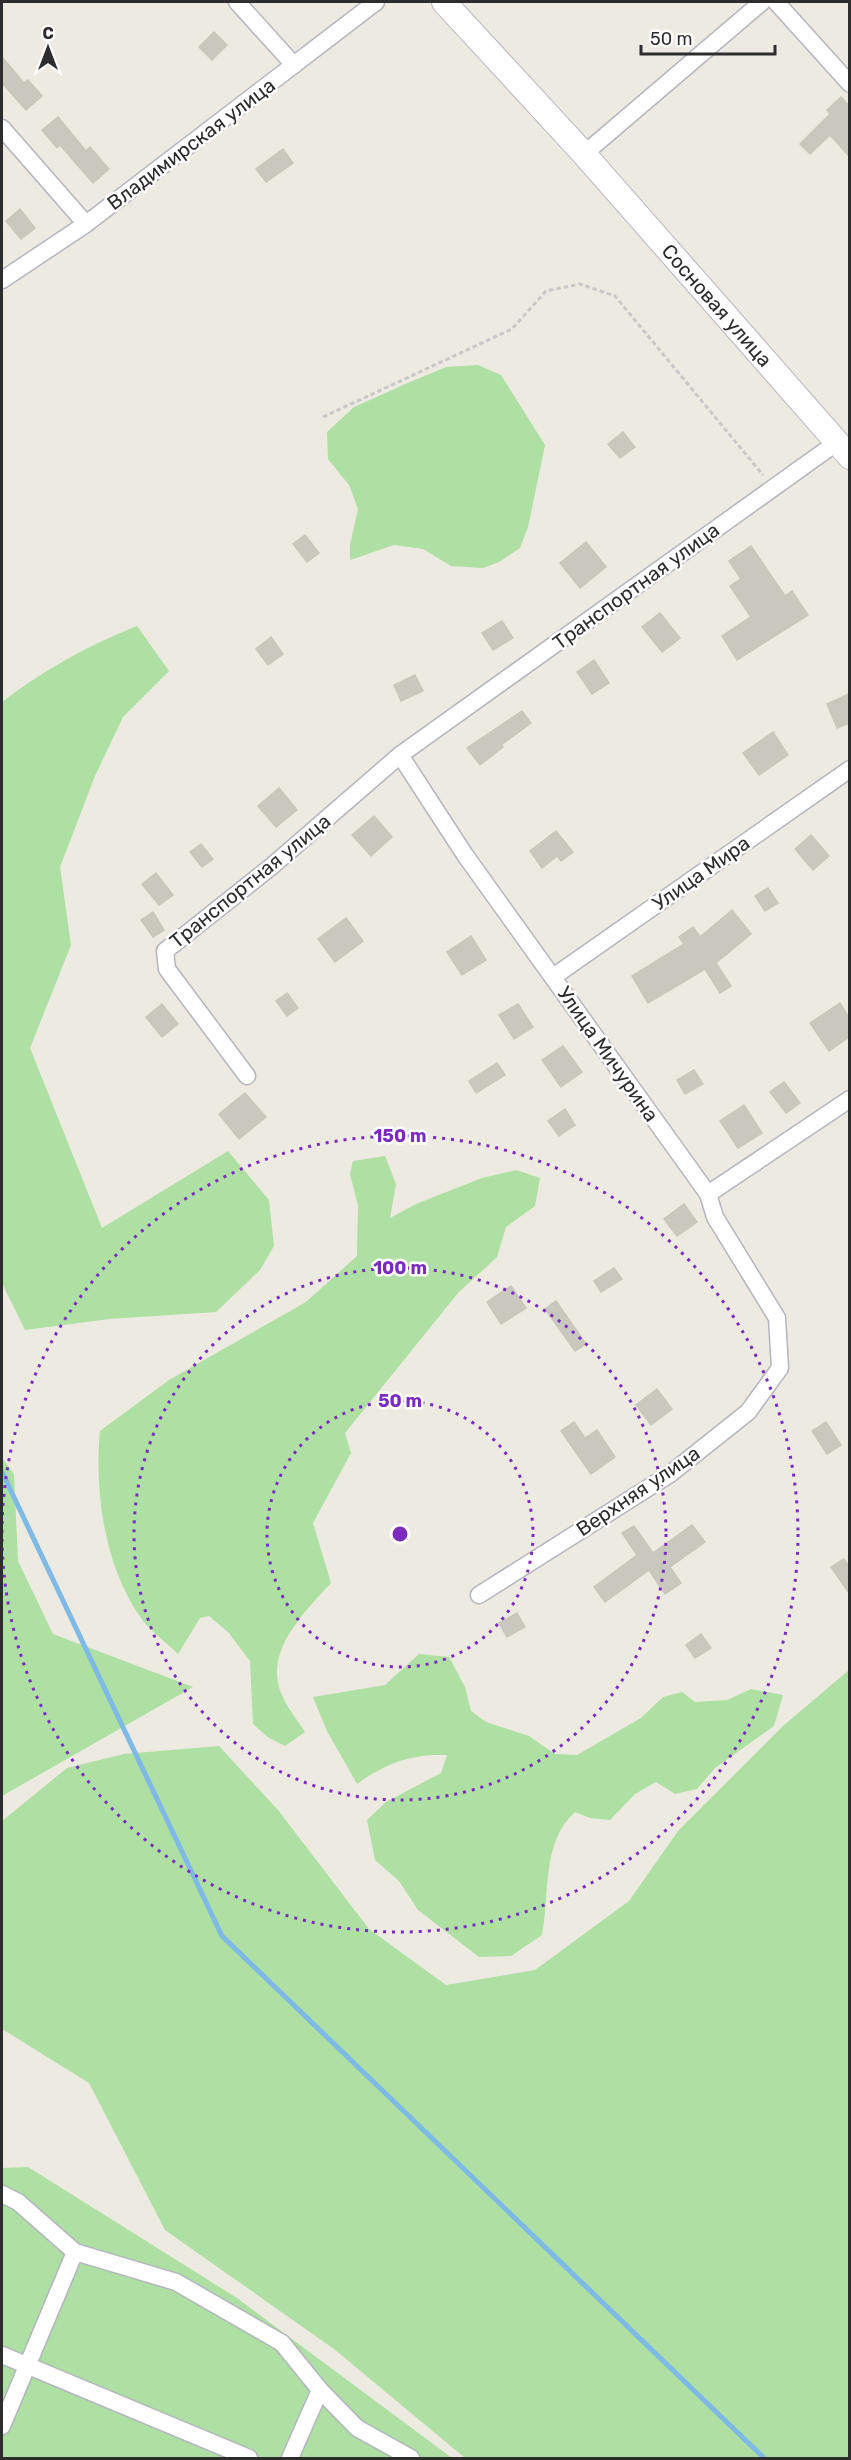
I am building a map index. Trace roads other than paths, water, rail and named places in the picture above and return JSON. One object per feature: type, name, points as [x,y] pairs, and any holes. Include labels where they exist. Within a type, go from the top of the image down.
[{"type":"street","points":[[237,2],[294,65]]},
{"type":"street","name":"Владимирская улица","points":[[2,280],[86,224],[376,2]]},
{"type":"street","name":"Сосновая улица","points":[[444,2],[584,154],[843,450]]},
{"type":"street","points":[[584,154],[762,2]]},
{"type":"street","points":[[777,2],[849,84]]},
{"type":"street","points":[[2,128],[86,224]]},
{"type":"street","name":"Транспортная улица","points":[[247,1076],[167,969],[165,951],[272,866],[400,755],[774,488],[843,450]]},
{"type":"street","name":"Улица Мичурина","points":[[400,755],[465,855],[708,1194],[715,1217],[777,1318],[780,1368]]},
{"type":"street","name":"Улица Мира","points":[[553,977],[849,770]]},
{"type":"street","points":[[708,1194],[849,1099]]},
{"type":"street","name":"Верхняя улица","points":[[479,1595],[670,1474],[748,1412],[780,1368]]},
{"type":"street","points":[[2,2194],[18,2202],[75,2252],[176,2282],[282,2343],[320,2390],[357,2428],[411,2458]]},
{"type":"street","points":[[2,2426],[75,2252]]},
{"type":"street","points":[[2,2355],[249,2458]]},
{"type":"street","points":[[290,2458],[320,2390]]},
{"type":"waterway","points":[[2,1472],[222,1936],[764,2458]]}]
